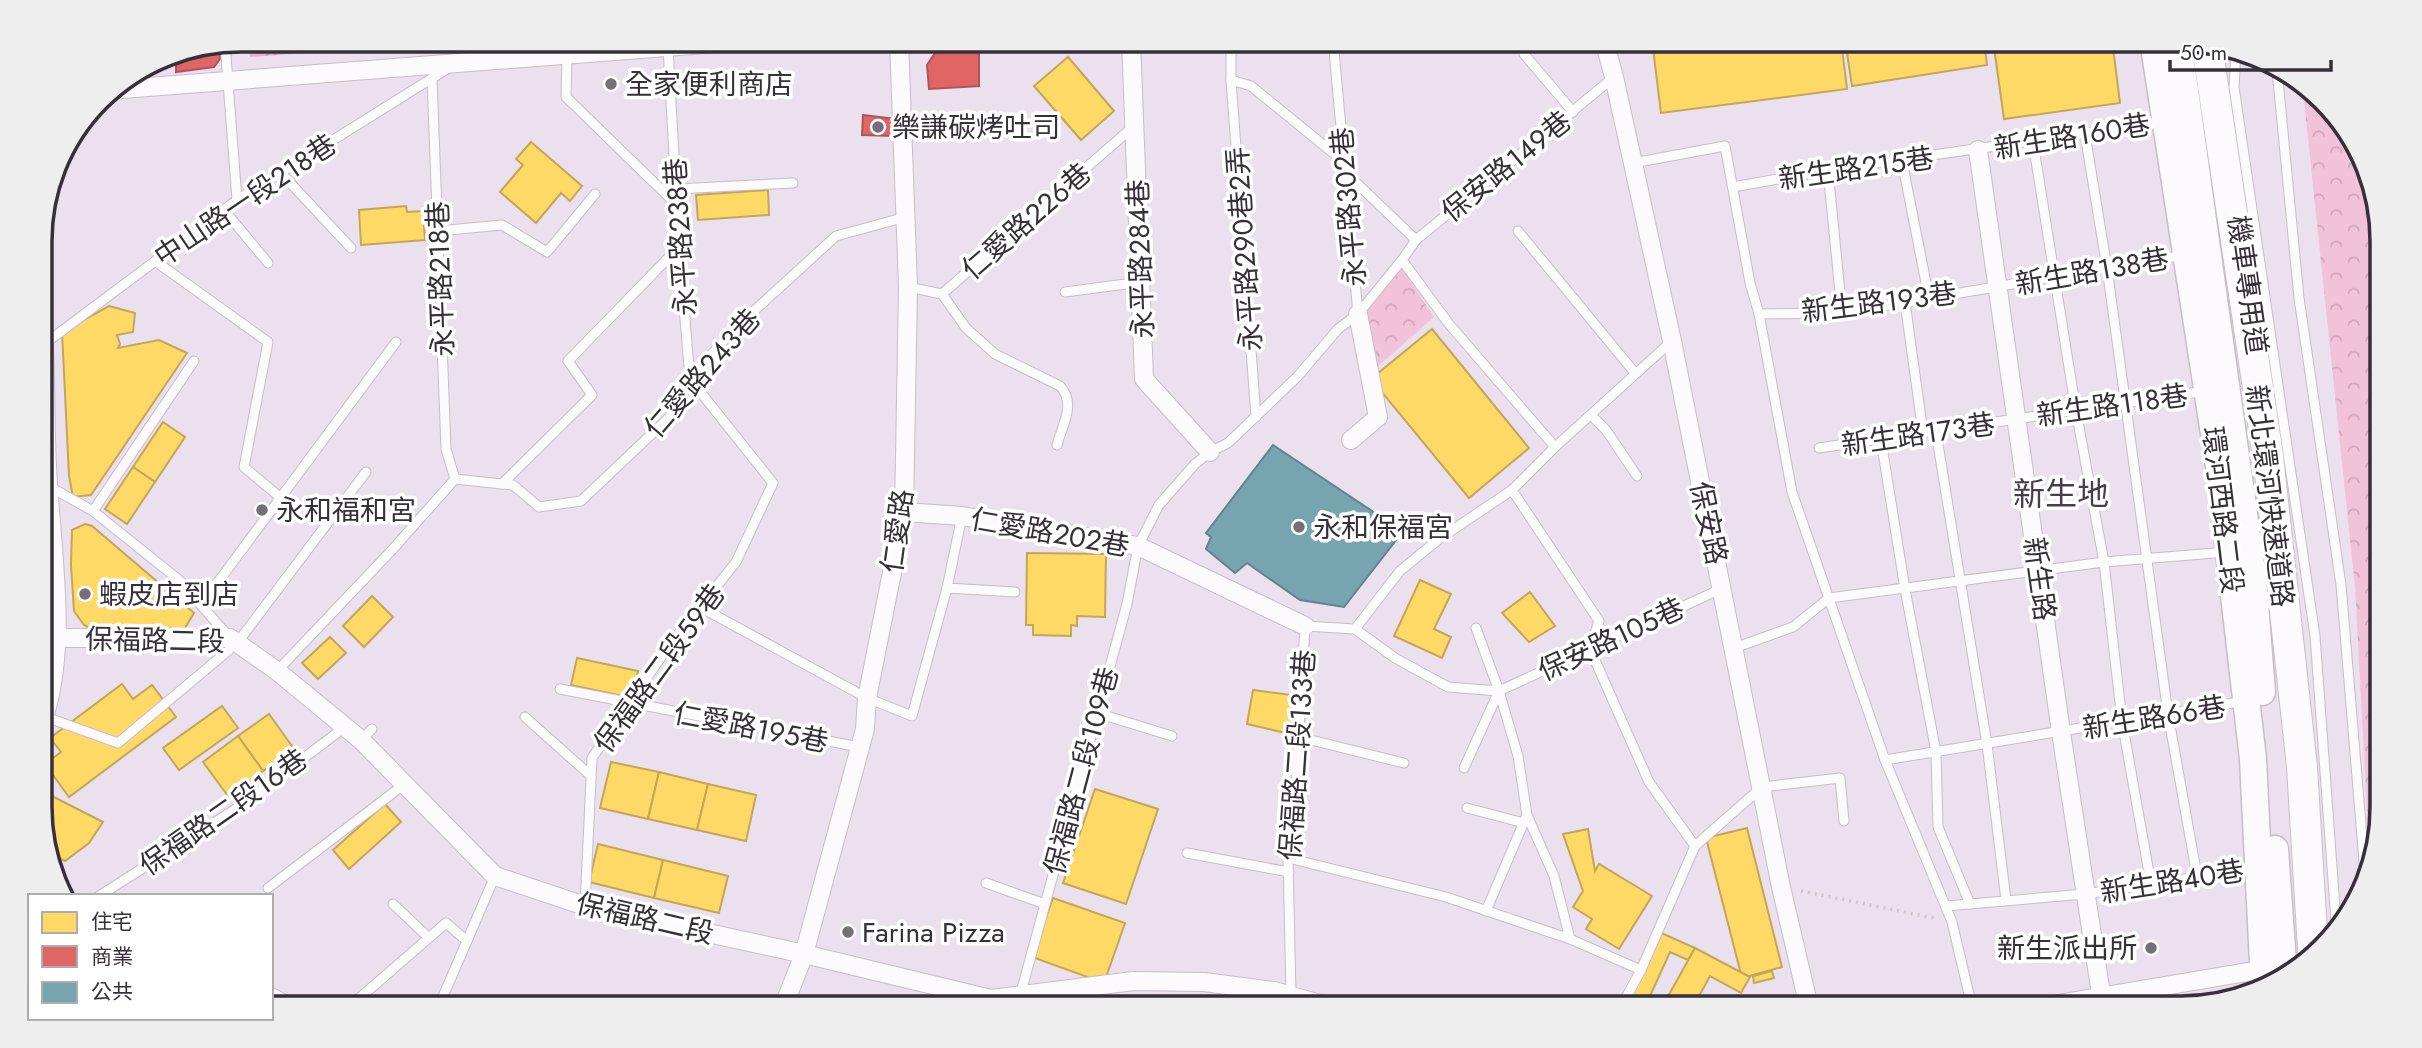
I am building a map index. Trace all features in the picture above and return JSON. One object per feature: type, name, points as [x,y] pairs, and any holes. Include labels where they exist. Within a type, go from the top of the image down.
[{"type":"highway","name":"新北環河快速道路","points":[[2208,55],[2268,456],[2302,767],[2313,941]]},
{"type":"main road","name":"環河西路二段","points":[[2155,53],[2229,552],[2253,760],[2259,867],[2274,971]]},
{"type":"main road","name":"環河西路二段","points":[[2180,53],[2253,579],[2274,971]]},
{"type":"street","points":[[131,88],[592,53]]},
{"type":"street","name":"仁愛路","points":[[788,996],[804,954],[864,729],[867,698],[904,512],[908,287],[900,53]]},
{"type":"street","name":"永平路284巷","points":[[1132,53],[1144,379],[1210,452]]},
{"type":"street","name":"保安路","points":[[1608,53],[1672,341],[1806,995]]},
{"type":"street","name":"新生路","points":[[1978,150],[2061,732],[2102,995]]},
{"type":"street","points":[[1351,440],[1378,417],[1358,314]]},
{"type":"street","name":"仁愛路202巷","points":[[904,512],[962,516],[1138,546],[1305,626]]},
{"type":"street","name":"保福路二段","points":[[53,638],[233,643],[277,671],[345,726],[367,734],[406,783],[495,876],[585,906],[804,954],[962,996]]},
{"type":"street","points":[[2146,995],[2265,975]]},
{"type":"street","name":"保福路二段","points":[[1074,996],[1132,981],[1204,982],[1274,991],[1280,995]]},
{"type":"lane","points":[[226,53],[237,200]]},
{"type":"lane","name":"永平路238巷","points":[[668,53],[678,247],[690,379]]},
{"type":"lane","name":"永平路290巷2弄","points":[[1231,53],[1256,417]]},
{"type":"lane","name":"永平路302巷","points":[[1256,417],[1312,360],[1338,329],[1358,314],[1334,53]]},
{"type":"lane","points":[[1524,54],[1573,112]]},
{"type":"lane","points":[[567,55],[566,96],[676,204]]},
{"type":"lane","name":"機車專用道","points":[[2216,56],[2297,640],[2319,935]]},
{"type":"lane","points":[[2235,61],[2234,87],[2315,635],[2336,915]]},
{"type":"lane","name":"中山路一段218巷","points":[[53,337],[237,200],[455,64]]},
{"type":"lane","name":"保安路149巷","points":[[1358,314],[1416,240],[1614,77]]},
{"type":"lane","name":"永平路218巷","points":[[432,79],[446,449],[455,479]]},
{"type":"lane","points":[[1231,80],[1251,86],[1343,166],[1416,240]]},
{"type":"lane","points":[[2278,80],[2299,298],[2341,585],[2363,853]]},
{"type":"lane","name":"新生路160巷","points":[[1978,150],[2165,122]]},
{"type":"lane","name":"仁愛路226巷","points":[[908,287],[942,294],[1136,125]]},
{"type":"lane","points":[[2085,134],[2107,268],[2168,714],[2197,876]]},
{"type":"lane","points":[[2033,142],[2076,411],[2104,562],[2122,721],[2151,884]]},
{"type":"lane","points":[[1633,163],[1725,146],[1749,283],[1759,314],[1792,492],[1885,760],[1952,922],[1969,995]]},
{"type":"lane","name":"新生路215巷","points":[[1733,187],[1828,170],[1978,150]]},
{"type":"lane","points":[[1902,161],[1929,298]]},
{"type":"lane","points":[[1828,170],[1842,313]]},
{"type":"lane","points":[[281,173],[351,248]]},
{"type":"lane","points":[[676,189],[793,183]]},
{"type":"lane","points":[[438,231],[502,225],[547,252],[595,194]]},
{"type":"lane","points":[[224,210],[268,263]]},
{"type":"lane","name":"仁愛路243巷","points":[[502,484],[513,485],[539,507],[581,501],[676,411],[690,379],[732,331],[836,236],[906,217]]},
{"type":"lane","points":[[1518,232],[1635,373]]},
{"type":"lane","points":[[277,671],[455,479],[502,484],[592,395],[568,361],[678,247]]},
{"type":"lane","name":"新生路138巷","points":[[1998,287],[2186,254]]},
{"type":"lane","points":[[1402,260],[1448,324],[1555,447]]},
{"type":"lane","points":[[155,261],[268,342],[244,467],[281,498]]},
{"type":"lane","points":[[1065,292],[1141,282]]},
{"type":"lane","name":"新生路193巷","points":[[1759,314],[1842,313],[1998,287]]},
{"type":"lane","points":[[942,294],[966,328],[995,354],[1060,386],[1067,394],[1069,407],[1057,445]]},
{"type":"lane","points":[[1905,302],[1923,433]]},
{"type":"lane","name":"保福路二段133巷","points":[[1290,995],[1289,858],[1293,834],[1305,626],[1355,629],[1400,571],[1439,539],[1512,490],[1555,447],[1672,341]]},
{"type":"lane","points":[[201,605],[396,342]]},
{"type":"lane","points":[[93,511],[194,361]]},
{"type":"lane","name":"保福路二段59巷","points":[[585,906],[592,758],[668,647],[736,562],[773,483],[690,379]]},
{"type":"lane","name":"新生路118巷","points":[[2017,420],[2207,391]]},
{"type":"lane","points":[[1591,415],[1606,430],[1637,476]]},
{"type":"lane","points":[[1138,546],[1159,505],[1195,464],[1228,443],[1256,417]]},
{"type":"lane","name":"新生路173巷","points":[[1819,448],[2017,420]]},
{"type":"lane","points":[[1936,432],[1987,744],[2006,900]]},
{"type":"lane","points":[[1881,440],[1905,589],[1936,752],[1938,827],[1969,904]]},
{"type":"lane","points":[[53,719],[118,743],[233,643],[366,472]]},
{"type":"lane","points":[[53,488],[93,511],[179,580],[233,643]]},
{"type":"lane","points":[[1512,490],[1599,621],[1590,649],[1649,782],[1695,846]]},
{"type":"lane","points":[[700,607],[867,698],[912,716],[947,588],[962,516]]},
{"type":"lane","name":"保福路二段109巷","points":[[1020,996],[1127,604],[1138,546]]},
{"type":"lane","points":[[1734,648],[1793,627],[1829,598],[2039,573],[2104,562],[2229,552]]},
{"type":"lane","points":[[947,588],[1015,592]]},
{"type":"lane","name":"保安路105巷","points":[[1499,691],[1723,588]]},
{"type":"lane","points":[[1476,628],[1499,691],[1518,756],[1526,819],[1555,876],[1570,939]]},
{"type":"lane","points":[[1355,629],[1395,658],[1448,687],[1499,691]]},
{"type":"lane","name":"仁愛路195巷","points":[[559,689],[859,747]]},
{"type":"lane","points":[[1464,768],[1499,691]]},
{"type":"lane","name":"新生路66巷","points":[[1885,760],[2246,701]]},
{"type":"lane","points":[[1097,713],[1172,736]]},
{"type":"lane","points":[[524,717],[591,776]]},
{"type":"lane","name":"保福路二段16巷","points":[[102,894],[242,805],[345,726]]},
{"type":"lane","points":[[1299,737],[1404,763]]},
{"type":"lane","points":[[1627,995],[1695,846],[1762,787],[1840,778],[1844,821]]},
{"type":"lane","points":[[268,888],[406,783]]},
{"type":"lane","points":[[1467,808],[1526,819]]},
{"type":"lane","points":[[1486,911],[1526,819]]},
{"type":"lane","points":[[1187,853],[1289,872]]},
{"type":"lane","points":[[1289,858],[1446,897],[1570,939],[1641,970]]},
{"type":"lane","name":"新生路40巷","points":[[1946,906],[2085,894],[2259,867]]},
{"type":"lane","points":[[443,996],[495,876]]},
{"type":"lane","points":[[986,883],[1045,904]]},
{"type":"lane","points":[[393,904],[429,938]]},
{"type":"lane","points":[[362,996],[446,923],[467,941]]},
{"type":"path","points":[[1782,887],[1952,922]]},
{"type":"green space","points":[[250,53],[306,53],[250,57]]},
{"type":"green space","points":[[2304,98],[2331,126],[2344,147],[2363,192],[2368,216],[2368,828],[2355,587]]},
{"type":"green space","points":[[1402,268],[1434,317],[1376,368],[1365,299]]},
{"type":"building: 住宅","points":[[1654,53],[1843,53],[1847,89],[1661,113]]},
{"type":"building: 住宅","points":[[1847,53],[1986,53],[1987,65],[1852,86]]},
{"type":"building: 住宅","points":[[1995,53],[2114,53],[2120,103],[2004,119]]},
{"type":"building: 住宅","points":[[1068,57],[1114,111],[1081,140],[1034,86]]},
{"type":"building: 住宅","points":[[531,142],[582,186],[570,201],[561,193],[536,223],[500,192],[523,165],[516,159]]},
{"type":"building: 住宅","points":[[768,190],[769,215],[698,220],[696,195]]},
{"type":"building: 住宅","points":[[406,206],[407,212],[423,211],[425,240],[361,245],[359,210]]},
{"type":"building: 住宅","points":[[109,306],[135,313],[133,332],[117,335],[120,344],[118,348],[159,340],[187,353],[91,495],[73,497],[69,476],[62,332]]},
{"type":"building: 住宅","points":[[1432,329],[1529,448],[1469,498],[1371,379]]},
{"type":"building: 住宅","points":[[163,422],[185,437],[155,482],[133,467]]},
{"type":"building: 住宅","points":[[133,467],[155,482],[127,524],[105,509]]},
{"type":"building: 住宅","points":[[85,524],[92,526],[194,613],[185,628],[96,631],[84,625],[74,611],[71,565],[72,530]]},
{"type":"building: 住宅","points":[[1027,553],[1106,554],[1105,617],[1077,616],[1077,626],[1071,625],[1071,636],[1033,635],[1033,625],[1026,625]]},
{"type":"building: 住宅","points":[[1420,580],[1451,594],[1434,629],[1451,637],[1442,658],[1394,636]]},
{"type":"building: 住宅","points":[[1530,592],[1555,626],[1529,642],[1502,613]]},
{"type":"building: 住宅","points":[[372,596],[393,617],[364,647],[343,626]]},
{"type":"building: 住宅","points":[[330,637],[346,653],[318,679],[302,663]]},
{"type":"building: 住宅","points":[[577,658],[638,671],[632,698],[571,685]]},
{"type":"building: 住宅","points":[[122,684],[133,699],[152,685],[176,717],[69,797],[53,775],[53,758],[61,752],[53,742],[53,736]]},
{"type":"building: 住宅","points":[[1253,690],[1292,695],[1290,734],[1247,724]]},
{"type":"building: 住宅","points":[[222,706],[238,728],[179,770],[163,748]]},
{"type":"building: 住宅","points":[[269,714],[294,749],[263,771],[238,736]]},
{"type":"building: 住宅","points":[[238,736],[263,771],[228,796],[203,762]]},
{"type":"building: 住宅","points":[[611,762],[659,772],[648,819],[600,808]]},
{"type":"building: 住宅","points":[[659,772],[708,784],[697,830],[648,819]]},
{"type":"building: 住宅","points":[[708,784],[756,795],[746,841],[697,830]]},
{"type":"building: 住宅","points":[[1095,789],[1158,809],[1126,904],[1063,883]]},
{"type":"building: 住宅","points":[[53,797],[103,822],[89,843],[65,861],[60,858],[54,832]]},
{"type":"building: 住宅","points":[[385,804],[401,822],[349,869],[333,850]]},
{"type":"building: 住宅","points":[[1747,828],[1782,967],[1742,978],[1706,838]]},
{"type":"building: 住宅","points":[[1588,829],[1595,871],[1599,864],[1652,896],[1619,949],[1586,929],[1592,919],[1573,907],[1583,891],[1563,834]]},
{"type":"building: 住宅","points":[[598,844],[663,860],[654,898],[589,882]]},
{"type":"building: 住宅","points":[[663,860],[728,876],[719,913],[654,898]]},
{"type":"building: 住宅","points":[[1053,898],[1125,923],[1104,983],[1032,957]]},
{"type":"building: 住宅","points":[[1659,932],[1695,948],[1688,960],[1670,952],[1650,995],[1631,995]]},
{"type":"building: 住宅","points":[[1695,948],[1750,977],[1741,993],[1710,976],[1699,995],[1669,995]]},
{"type":"building: 住宅","points":[[1772,971],[1774,978],[1754,983],[1753,976]]},
{"type":"building: 商業","points":[[935,53],[979,53],[979,86],[929,89],[927,65]]},
{"type":"building: 商業","points":[[220,54],[214,67],[176,72],[176,64]]},
{"type":"building: 商業","name":"樂謙碳烤吐司","points":[[863,115],[895,119],[894,136],[862,135]]},
{"type":"building: 公共","name":"永和保福宮","points":[[1273,445],[1390,523],[1385,531],[1397,539],[1344,607],[1300,600],[1247,563],[1235,573],[1206,549],[1211,537],[1206,533]]},
{"type":"place","name":"全家便利商店","points":[[611,84]]},
{"type":"place","name":"樂謙碳烤吐司","points":[[878,127]]},
{"type":"place","name":"永和福和宮","points":[[262,510]]},
{"type":"place","name":"永和保福宮","points":[[1299,527]]},
{"type":"place","name":"蝦皮店到店","points":[[85,594]]},
{"type":"place","name":"Farina Pizza","points":[[848,932]]},
{"type":"place","name":"新生派出所","points":[[2151,948]]},
{"type":"district","name":"新生地","points":[[2061,494]]}]
